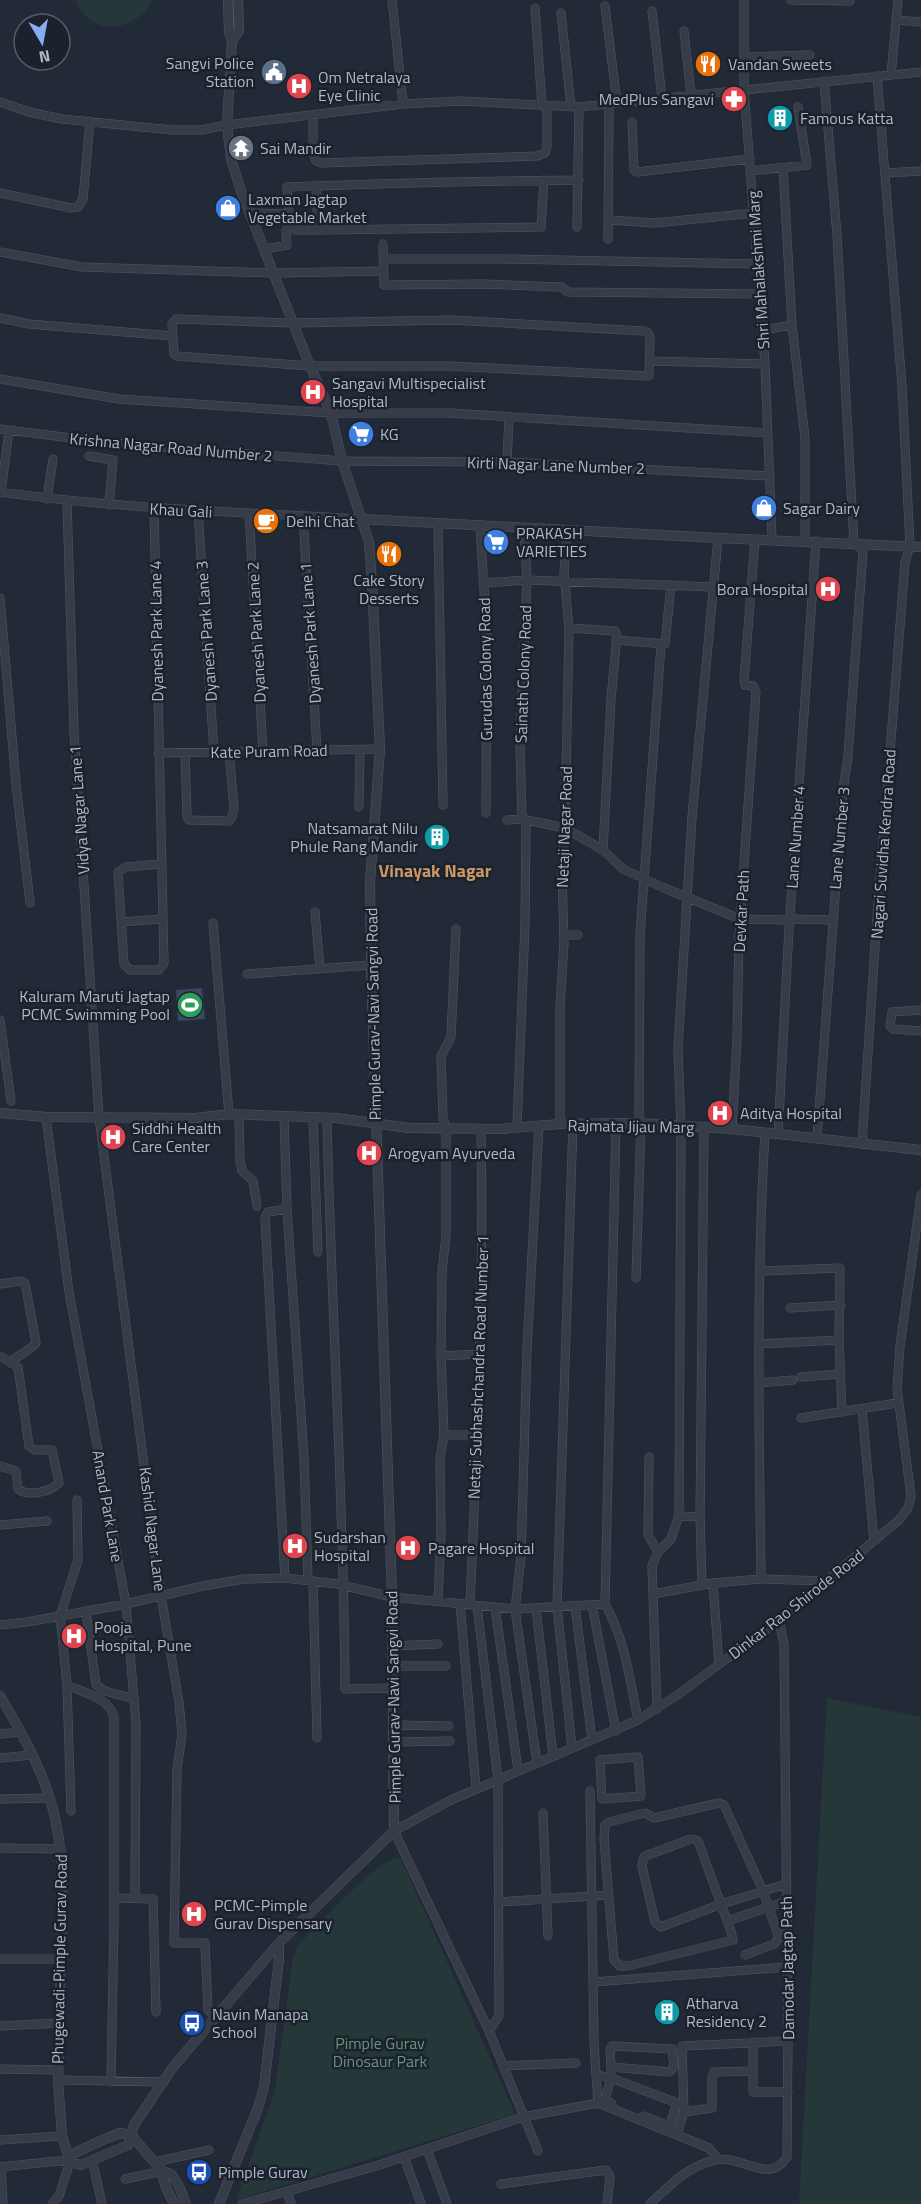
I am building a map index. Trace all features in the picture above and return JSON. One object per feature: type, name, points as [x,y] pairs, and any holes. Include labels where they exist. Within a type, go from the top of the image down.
[{"type":"street","name":"Pimple Gurav-Navi Sangvi Road","points":[[228,0],[229,32],[232,41],[227,125],[231,159],[293,323],[331,413],[342,461],[369,542],[380,749],[370,882],[371,965],[392,1597],[394,1831]]},
{"type":"street","name":"Pimple Gurav-Navi Sangvi Road","points":[[232,41],[239,31],[238,0]]},
{"type":"street","points":[[392,0],[403,104]]},
{"type":"street","name":"Shri Mahalakshmi Marg","points":[[744,0],[744,89],[765,364],[772,540]]},
{"type":"street","points":[[791,0],[850,1]]},
{"type":"street","points":[[891,75],[898,0]]},
{"type":"street","points":[[605,6],[613,104],[608,239]]},
{"type":"street","points":[[313,115],[313,154],[316,161],[321,163],[537,156],[545,153],[547,147],[545,106],[535,8]]},
{"type":"street","points":[[652,10],[662,98]]},
{"type":"street","points":[[561,14],[575,107],[579,180],[577,227]]},
{"type":"street","points":[[896,20],[921,22]]},
{"type":"street","points":[[684,31],[691,95]]},
{"type":"street","points":[[744,57],[810,55]]},
{"type":"street","points":[[0,102],[51,117],[172,130],[201,130],[403,104],[461,101],[575,107],[921,72]]},
{"type":"street","name":"Nagari Suvidha Kendra Road","points":[[862,1144],[904,573],[910,546],[902,386],[877,76]]},
{"type":"street","points":[[824,81],[837,235],[854,543]]},
{"type":"street","points":[[750,171],[807,165],[798,107]]},
{"type":"street","points":[[0,193],[71,208],[78,207],[83,199],[90,121]]},
{"type":"street","points":[[632,122],[634,170],[637,172],[750,159]]},
{"type":"street","points":[[783,168],[792,325],[805,438],[805,541]]},
{"type":"street","points":[[886,173],[921,171]]},
{"type":"street","points":[[290,225],[296,230],[541,227],[544,180]]},
{"type":"street","points":[[265,249],[286,245],[286,230],[290,225],[287,187],[579,180]]},
{"type":"street","points":[[316,186],[318,230]]},
{"type":"street","points":[[250,213],[289,214]]},
{"type":"street","points":[[609,220],[655,222],[754,213]]},
{"type":"street","points":[[383,244],[384,285],[483,284],[561,287],[568,292],[760,294]]},
{"type":"street","points":[[0,252],[82,267],[275,273],[384,271]]},
{"type":"street","points":[[383,259],[758,264]]},
{"type":"street","points":[[0,318],[29,324],[173,336]]},
{"type":"street","points":[[176,320],[293,323],[452,320],[643,331],[650,337],[649,376],[449,366],[310,366],[174,354],[172,324],[176,320]]},
{"type":"street","points":[[762,330],[792,325]]},
{"type":"street","points":[[650,361],[765,364]]},
{"type":"street","points":[[0,379],[119,399],[331,413],[449,413],[768,433]]},
{"type":"street","points":[[507,462],[509,417]]},
{"type":"street","name":"Krishna Nagar Road Number 2","points":[[0,429],[111,443],[342,461]]},
{"type":"street","points":[[1,492],[9,431]]},
{"type":"street","points":[[89,456],[114,460],[109,505]]},
{"type":"street","points":[[47,499],[53,459]]},
{"type":"street","name":"Kirti Nagar Lane Number 2","points":[[342,461],[507,462],[770,476]]},
{"type":"street","name":"Khau Gali","points":[[1,492],[47,499],[154,509],[362,519]]},
{"type":"street","name":"Vidya Nagar Lane 1","points":[[67,501],[74,732],[99,1117]]},
{"type":"street","name":"Dyanesh Park Lane 4","points":[[121,922],[126,968],[153,971],[162,968],[164,963],[154,509]]},
{"type":"street","name":"Dyanesh Park Lane 3","points":[[198,511],[214,752]]},
{"type":"street","name":"Dyanesh Park Lane 2","points":[[249,513],[262,751]]},
{"type":"street","name":"Dyanesh Park Lane 1","points":[[303,515],[317,750]]},
{"type":"street","points":[[362,519],[921,547]]},
{"type":"street","points":[[438,523],[443,805]]},
{"type":"street","name":"Gurudas Colony Road","points":[[480,525],[487,638],[486,813]]},
{"type":"street","name":"Sainath Colony Road","points":[[517,1128],[524,936],[524,821],[520,744],[527,580],[524,528]]},
{"type":"street","name":"Netaji Nagar Road","points":[[560,1124],[560,1007],[564,935],[562,872],[569,628],[565,582],[567,530]]},
{"type":"street","points":[[657,1709],[652,1566],[657,1552],[671,1539],[679,1516],[681,1127],[678,1049],[692,817],[717,538]]},
{"type":"street","name":"Devkar Path","points":[[732,1129],[740,918],[756,692],[753,686],[745,685],[744,680],[755,539]]},
{"type":"street","name":"Lane Number 4","points":[[778,1134],[789,919],[816,541]]},
{"type":"street","name":"Lane Number 3","points":[[817,1138],[863,551],[854,543]]},
{"type":"street","points":[[483,583],[527,580],[714,587]]},
{"type":"street","points":[[616,640],[665,644],[671,585]]},
{"type":"street","points":[[0,598],[16,784],[30,903]]},
{"type":"street","points":[[569,628],[615,632],[617,635],[603,850]]},
{"type":"street","points":[[636,1278],[640,1123],[640,935],[661,645]]},
{"type":"street","name":"Kate Puram Road","points":[[158,753],[380,749]]},
{"type":"street","points":[[359,807],[360,750]]},
{"type":"street","points":[[185,753],[189,820],[229,820],[234,809],[229,752]]},
{"type":"street","points":[[507,820],[565,828],[603,850],[623,869],[740,918],[833,920]]},
{"type":"street","points":[[161,864],[126,867],[118,872],[121,922],[162,919]]},
{"type":"street","points":[[315,912],[320,969]]},
{"type":"street","points":[[213,923],[240,1161],[242,1171],[253,1181],[257,1206]]},
{"type":"street","points":[[438,1600],[441,1534],[440,1460],[444,1436],[441,1356],[442,1272],[446,1235],[446,1128],[443,1117],[441,1056],[451,1037],[456,929]]},
{"type":"street","points":[[564,935],[578,935]]},
{"type":"street","points":[[247,974],[371,965]]},
{"type":"street","points":[[921,1010],[892,1012],[890,1026],[893,1029],[921,1031]]},
{"type":"street","points":[[0,1020],[11,1101]]},
{"type":"street","points":[[0,1113],[46,1117],[196,1118],[234,1115],[327,1118],[376,1123]]},
{"type":"street","name":"Anand Park Lane","points":[[46,1117],[69,1292],[126,1604],[136,1724],[135,1898]]},
{"type":"street","name":"Kashid Nagar Lane","points":[[99,1117],[161,1596],[179,1702],[182,1735],[177,1769],[174,1943],[205,1943],[208,2010],[216,2017]]},
{"type":"street","points":[[284,1117],[287,1209],[305,1468],[316,1738]]},
{"type":"street","points":[[313,1118],[318,1252]]},
{"type":"street","points":[[327,1118],[330,1272],[344,1585],[345,1689],[393,1688]]},
{"type":"street","name":"Rajmata Jijau Marg","points":[[376,1123],[409,1128],[481,1129],[560,1124],[640,1123],[732,1129],[921,1150]]},
{"type":"street","points":[[615,1123],[604,1604],[610,1614],[625,1656],[638,1720]]},
{"type":"street","points":[[572,1748],[557,1606],[573,1124]]},
{"type":"street","points":[[537,1762],[514,1609],[521,1558],[526,1384],[538,1126]]},
{"type":"street","points":[[702,1583],[700,1517],[704,1128]]},
{"type":"street","name":"Netaji Subhashchandra Road Number 1","points":[[481,1129],[480,1354],[474,1605],[498,1779],[499,2016],[489,2031]]},
{"type":"street","points":[[761,1579],[758,1344],[765,1133]]},
{"type":"street","name":"Dinkar Rao Shirode Road","points":[[394,1831],[476,1788],[616,1731],[657,1709],[779,1620],[899,1520],[908,1508],[911,1496],[897,1403],[900,1346],[921,1195]]},
{"type":"street","points":[[285,1578],[265,1218],[268,1212],[287,1209]]},
{"type":"street","points":[[760,1271],[840,1268],[839,1340],[842,1412]]},
{"type":"street","points":[[0,1284],[21,1281],[25,1283],[36,1343],[11,1362]]},
{"type":"street","points":[[790,1308],[841,1305]]},
{"type":"street","points":[[758,1344],[839,1340]]},
{"type":"street","points":[[441,1356],[480,1354]]},
{"type":"street","points":[[0,1356],[18,1367],[29,1446],[35,1450],[52,1450],[59,1483],[51,1488],[26,1493],[18,1489],[16,1471],[0,1466]]},
{"type":"street","points":[[801,1377],[841,1374]]},
{"type":"street","points":[[759,1383],[793,1380]]},
{"type":"street","points":[[801,1418],[897,1403]]},
{"type":"street","points":[[862,1409],[874,1541]]},
{"type":"street","points":[[444,1436],[477,1435]]},
{"type":"street","points":[[650,1457],[648,1535],[657,1552]]},
{"type":"street","points":[[71,1811],[67,1685],[60,1616],[78,1560],[77,1500]]},
{"type":"street","points":[[679,1516],[700,1517]]},
{"type":"street","points":[[0,1525],[47,1521]]},
{"type":"street","points":[[0,1625],[126,1604],[244,1579],[285,1578],[344,1585],[392,1597],[514,1609],[604,1604]]},
{"type":"street","points":[[653,1594],[702,1583],[761,1579],[826,1581]]},
{"type":"street","points":[[712,1583],[719,1664]]},
{"type":"street","points":[[460,1604],[476,1788]]},
{"type":"street","points":[[592,1605],[616,1731]]},
{"type":"street","points":[[575,1606],[592,1740]]},
{"type":"street","points":[[495,1607],[518,1770]]},
{"type":"street","points":[[536,1608],[553,1756]]},
{"type":"street","points":[[86,1611],[96,1685],[105,1692],[134,1699]]},
{"type":"street","name":"Damodar Jagtap Path","points":[[718,2159],[774,2170],[781,2166],[787,2157],[784,1645],[779,1620]]},
{"type":"street","points":[[392,1646],[438,1644]]},
{"type":"street","points":[[393,1666],[446,1666]]},
{"type":"street","points":[[67,1685],[108,1704],[113,1711],[114,1898],[111,2082]]},
{"type":"street","name":"Phugewadi-Pimple Gurav Road","points":[[0,1696],[32,1755],[50,1798],[61,1850],[63,1877],[58,2080],[62,2136],[70,2162]]},
{"type":"street","points":[[393,1725],[448,1726]]},
{"type":"street","points":[[0,1734],[20,1732]]},
{"type":"street","points":[[393,1742],[450,1742]]},
{"type":"street","points":[[0,1758],[32,1755]]},
{"type":"street","points":[[590,1801],[641,1796],[638,1757],[600,1761],[602,1799]]},
{"type":"street","points":[[590,1791],[594,2043],[598,2103]]},
{"type":"street","points":[[0,1799],[50,1798]]},
{"type":"street","points":[[745,1955],[774,1944],[778,1940],[763,1891],[726,1807],[719,1803],[654,1818],[645,1813],[607,1823],[604,1828],[614,1960],[620,1966],[628,1966],[733,1939],[721,1904],[696,1840],[692,1839],[644,1857],[642,1866],[657,1925],[665,1926],[721,1904],[763,1891],[787,1884]]},
{"type":"street","points":[[543,1813],[548,1936]]},
{"type":"street","points":[[3,2204],[1,2167],[57,2161],[81,2164],[128,2145],[134,2125],[173,2067],[279,1943],[394,1831],[489,2031],[538,2151]]},
{"type":"street","points":[[0,1848],[61,1850]]},
{"type":"street","points":[[498,1902],[609,1895]]},
{"type":"street","points":[[114,1898],[153,1899],[156,2012]]},
{"type":"street","points":[[727,1921],[787,1901]]},
{"type":"street","points":[[222,2203],[264,2087],[279,1943]]},
{"type":"street","points":[[0,1959],[61,1959]]},
{"type":"street","points":[[594,1982],[787,1967]]},
{"type":"street","points":[[0,2025],[60,2023]]},
{"type":"street","points":[[677,2135],[684,2112],[682,2046],[788,2041]]},
{"type":"street","points":[[753,2042],[754,2092],[788,2092]]},
{"type":"street","points":[[611,2067],[670,2072],[674,2067],[672,2049],[612,2046],[610,2049],[611,2078],[605,2099],[607,2102],[668,2128],[677,2135],[709,2148],[718,2159],[699,2165],[679,2176],[650,2204]]},
{"type":"street","points":[[503,2066],[576,2063]]},
{"type":"street","points":[[0,2069],[58,2070]]},
{"type":"street","points":[[684,2112],[712,2108],[714,2072],[753,2071]]},
{"type":"street","points":[[596,2075],[611,2078],[677,2103],[668,2128]]},
{"type":"street","points":[[58,2080],[164,2082]]},
{"type":"street","points":[[243,2204],[404,2157],[523,2117],[598,2103],[668,2128]]},
{"type":"street","points":[[52,2204],[60,2200],[73,2154],[120,2133],[131,2135],[162,2171],[165,2185],[174,2204]]},
{"type":"street","points":[[0,2140],[62,2136]]},
{"type":"street","points":[[427,2149],[447,2204]]},
{"type":"street","points":[[155,2162],[209,2150]]},
{"type":"street","points":[[404,2157],[421,2204]]},
{"type":"street","points":[[92,2160],[102,2204]]},
{"type":"street","points":[[501,2184],[606,2170],[609,2177],[607,2204]]},
{"type":"street","points":[[125,2179],[162,2171],[171,2174],[186,2204]]},
{"type":"street","points":[[287,2192],[291,2204]]},
{"type":"green space","points":[[75,0],[153,0],[135,19],[125,25],[113,27],[91,21]]},
{"type":"green space","points":[[827,1698],[921,1717],[921,2204],[799,2204]]},
{"type":"green space","name":"Pimple Gurav Dinosaur Park","points":[[398,1857],[401,1859],[513,2109],[513,2115],[236,2200],[275,2091],[293,1957],[298,1945],[362,1881],[388,1861]]},
{"type":"water","name":"Kaluram Maruti Jagtap PCMC Swimming Pool","points":[[202,988],[205,1019],[178,1021],[176,990]]},
{"type":"place","name":"Vandan Sweets","points":[[708,64]]},
{"type":"place","name":"Sangvi Police Station","points":[[274,72]]},
{"type":"place","name":"Om Netralaya Eye Clinic","points":[[299,86]]},
{"type":"place","name":"MedPlus Sangavi","points":[[734,99]]},
{"type":"place","name":"Famous Katta","points":[[780,118]]},
{"type":"place","name":"Sai Mandir","points":[[241,148]]},
{"type":"place","name":"Laxman Jagtap Vegetable Market","points":[[228,208]]},
{"type":"place","name":"Sangavi Multispecialist Hospital","points":[[313,392]]},
{"type":"place","name":"KG","points":[[361,434]]},
{"type":"place","name":"Sagar Dairy","points":[[764,508]]},
{"type":"place","name":"Delhi Chat","points":[[266,521]]},
{"type":"place","name":"PRAKASH VARIETIES","points":[[496,542]]},
{"type":"place","name":"Cake Story Desserts","points":[[389,554]]},
{"type":"place","name":"Bora Hospital","points":[[828,589]]},
{"type":"place","name":"Natsamarat Nilu Phule Rang Mandir","points":[[437,837]]},
{"type":"place","name":"Kaluram Maruti Jagtap PCMC Swimming Pool","points":[[190,1005]]},
{"type":"place","name":"Aditya Hospital","points":[[720,1113]]},
{"type":"place","name":"Siddhi Health Care Center","points":[[113,1137]]},
{"type":"place","name":"Arogyam Ayurveda","points":[[369,1153]]},
{"type":"place","name":"Sudarshan Hospital","points":[[295,1546]]},
{"type":"place","name":"Pagare Hospital","points":[[408,1548]]},
{"type":"place","name":"Pooja Hospital, Pune","points":[[74,1636]]},
{"type":"place","name":"PCMC-Pimple Gurav Dispensary","points":[[194,1914]]},
{"type":"place","name":"Atharva Residency 2","points":[[667,2012]]},
{"type":"place","name":"Navin Manapa School","points":[[192,2023]]},
{"type":"place","name":"Pimple Gurav","points":[[199,2172]]},
{"type":"district","name":"Vinayak Nagar","points":[[435,870]]}]
